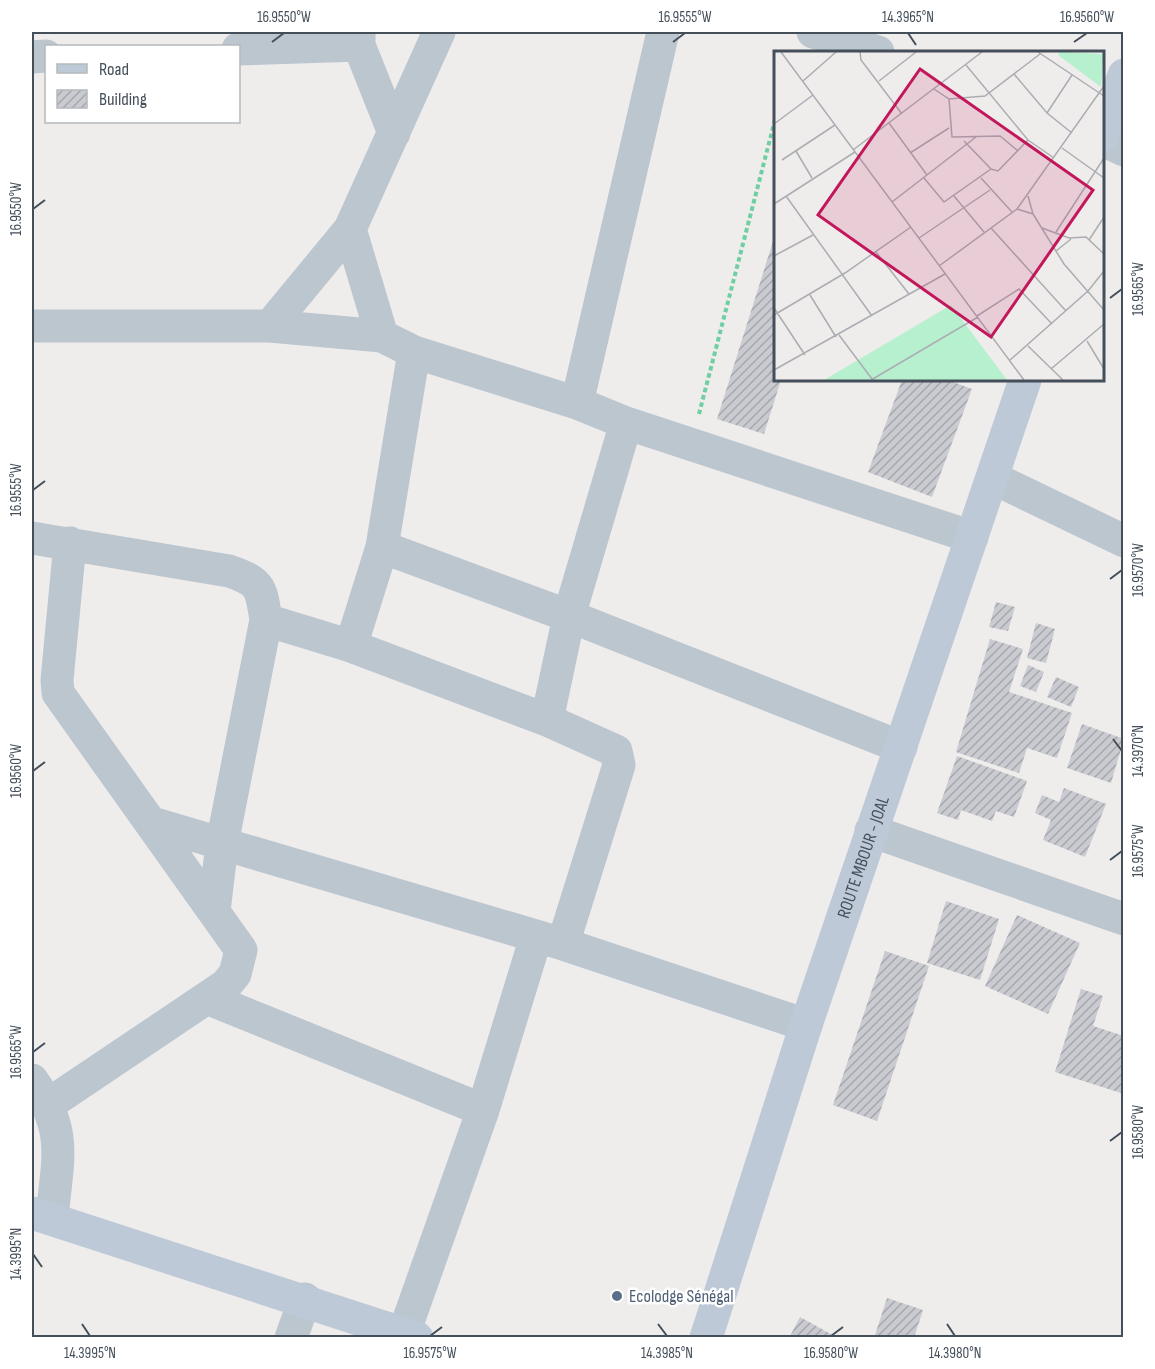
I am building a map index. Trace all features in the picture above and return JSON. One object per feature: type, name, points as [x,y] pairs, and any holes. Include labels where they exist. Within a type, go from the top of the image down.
[{"type":"main road","points":[[1104,130],[1124,75]]},
{"type":"main road","name":"ROUTE MBOUR - JOAL","points":[[706,1338],[871,831],[1025,381]]},
{"type":"main road","points":[[42,1216],[305,1299],[410,1335]]},
{"type":"street","points":[[270,326],[350,229],[439,32]]},
{"type":"street","points":[[577,403],[663,32]]},
{"type":"street","points":[[813,32],[875,51]]},
{"type":"street","points":[[240,49],[359,38],[394,133]]},
{"type":"street","points":[[1104,141],[1124,150]]},
{"type":"street","points":[[350,229],[382,336]]},
{"type":"street","points":[[32,326],[270,326],[382,336],[414,352],[577,403],[626,423],[692,442],[972,537]]},
{"type":"street","points":[[351,646],[382,547],[414,352]]},
{"type":"street","points":[[547,720],[569,616],[626,423]]},
{"type":"street","points":[[993,478],[1124,541]]},
{"type":"street","points":[[32,537],[229,571],[250,578],[262,589],[266,620],[222,844],[214,911]]},
{"type":"street","points":[[42,1216],[59,1138],[40,1092],[208,999],[235,974],[241,950],[58,693],[57,680],[70,543]]},
{"type":"street","points":[[382,547],[569,616],[900,747]]},
{"type":"street","points":[[266,620],[351,646],[547,720],[616,751],[619,765],[483,1110],[410,1335]]},
{"type":"street","points":[[152,823],[549,941],[807,1025]]},
{"type":"street","points":[[871,831],[1124,919]]},
{"type":"street","points":[[208,999],[483,1110]]},
{"type":"street","points":[[291,1338],[305,1299]]},
{"type":"path","points":[[692,442],[774,124]]},
{"type":"building","points":[[774,238],[774,381],[781,381],[764,434],[717,419]]},
{"type":"building","points":[[902,381],[951,381],[972,389],[932,497],[868,472]]},
{"type":"building","points":[[996,602],[1015,607],[1008,631],[989,627]]},
{"type":"building","points":[[1036,623],[1055,629],[1046,663],[1027,658]]},
{"type":"building","points":[[990,639],[1023,649],[1009,692],[1072,713],[1057,758],[1027,748],[1019,773],[956,752]]},
{"type":"building","points":[[1028,665],[1044,672],[1036,692],[1020,686]]},
{"type":"building","points":[[1056,677],[1079,687],[1071,707],[1047,697]]},
{"type":"building","points":[[1082,724],[1124,739],[1111,783],[1067,768]]},
{"type":"building","points":[[957,756],[1027,781],[1014,817],[996,811],[992,821],[961,810],[958,820],[937,813]]},
{"type":"building","points":[[1064,788],[1106,804],[1085,857],[1043,840],[1051,820],[1035,813],[1042,795],[1059,802]]},
{"type":"building","points":[[946,901],[999,919],[980,980],[927,963]]},
{"type":"building","points":[[1017,915],[1080,943],[1048,1014],[985,986]]},
{"type":"building","points":[[885,951],[929,966],[877,1121],[833,1105]]},
{"type":"building","points":[[1081,989],[1103,996],[1093,1026],[1124,1036],[1124,1094],[1055,1072]]},
{"type":"building","points":[[887,1298],[923,1310],[914,1338],[874,1338]]},
{"type":"building","points":[[800,1317],[838,1338],[789,1338]]},
{"type":"place","name":"Ecolodge Sénégal","points":[[617,1296]]}]
